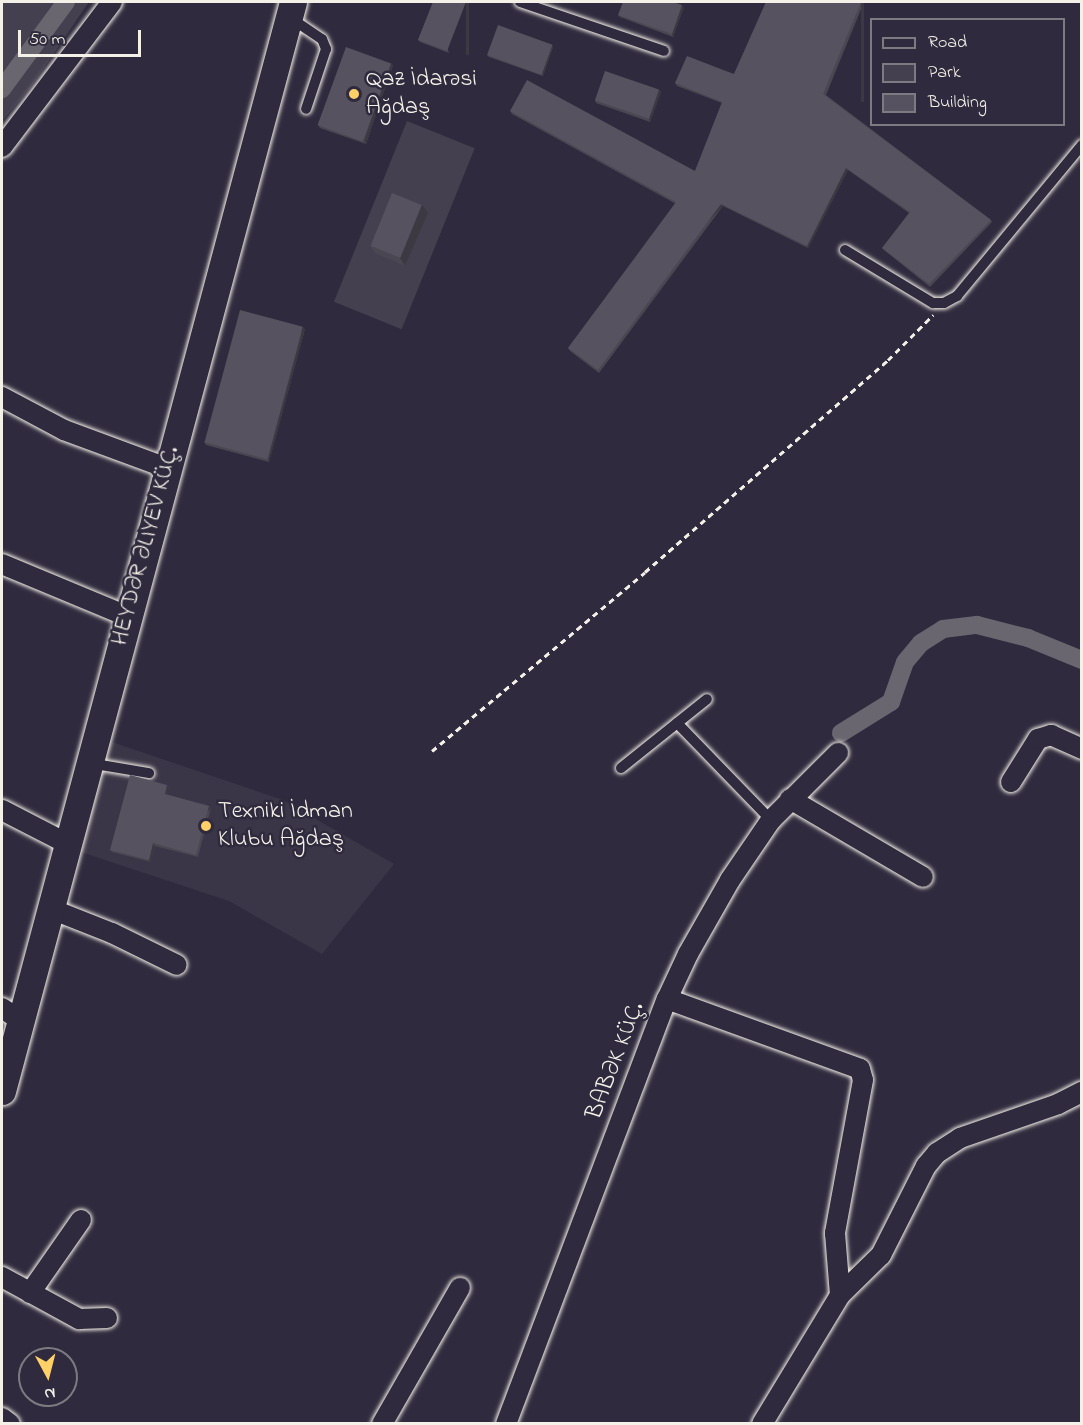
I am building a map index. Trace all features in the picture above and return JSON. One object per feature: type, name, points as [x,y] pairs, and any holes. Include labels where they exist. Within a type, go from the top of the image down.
[{"type":"main road","name":"HEYDƏR ƏLIYEV KÜÇ.","points":[[2,1091],[11,1014],[51,909],[127,616],[291,9]]},
{"type":"street","points":[[2,147],[112,2]]},
{"type":"street","points":[[2,397],[64,430],[167,468]]},
{"type":"street","points":[[2,564],[127,616]]},
{"type":"street","points":[[1011,782],[1038,739],[1051,735],[1082,749]]},
{"type":"street","name":"BABƏK KÜÇ.","points":[[506,1424],[667,999],[725,890],[771,820],[838,753]]},
{"type":"street","points":[[790,799],[923,877]]},
{"type":"street","points":[[2,810],[68,844]]},
{"type":"street","points":[[51,909],[112,933],[177,965]]},
{"type":"street","points":[[667,999],[860,1069],[863,1080],[835,1233],[840,1295]]},
{"type":"street","points":[[762,1424],[840,1295],[881,1255],[926,1167],[937,1153],[960,1138],[1058,1104],[1082,1092]]},
{"type":"street","points":[[30,1293],[81,1220]]},
{"type":"street","points":[[2,1277],[79,1319],[107,1318]]},
{"type":"street","points":[[382,1424],[460,1288]]},
{"type":"street","points":[[2,1418],[10,1424]]},
{"type":"lane","points":[[520,2],[664,51]]},
{"type":"lane","points":[[291,9],[322,39],[326,48],[306,109]]},
{"type":"lane","points":[[845,250],[933,303],[944,303],[957,296],[1082,145]]},
{"type":"lane","points":[[621,768],[707,699]]},
{"type":"lane","points":[[677,723],[771,820]]},
{"type":"lane","points":[[89,763],[149,773]]},
{"type":"path","points":[[432,751],[879,368],[944,303]]},
{"type":"shaded area","name":"Texniki İdman Klubu Ağdaş","points":[[109,741],[283,800],[394,864],[322,954],[229,901],[78,851]]},
{"type":"green space","points":[[2,2],[89,2],[30,88],[2,121]]},
{"type":"green space","points":[[407,121],[475,148],[402,329],[334,302]]},
{"type":"building","points":[[433,2],[466,2],[447,51],[418,40]]},
{"type":"building","points":[[623,2],[673,2],[682,5],[672,34],[618,15]]},
{"type":"building","points":[[766,2],[861,2],[823,94],[991,220],[929,284],[882,248],[910,212],[846,168],[807,246],[721,204],[598,370],[568,348],[676,202],[510,111],[527,80],[695,171],[722,102],[675,83],[687,56],[734,74]]},
{"type":"building","points":[[498,25],[553,45],[542,75],[487,55]]},
{"type":"building","points":[[346,47],[391,63],[363,141],[318,125]]},
{"type":"building","points":[[605,71],[659,90],[649,119],[595,100]]},
{"type":"building","points":[[392,193],[422,205],[400,258],[371,246]]},
{"type":"building","points":[[240,310],[303,327],[267,459],[205,442]]},
{"type":"building","points":[[130,775],[167,785],[165,794],[209,806],[196,855],[153,843],[149,860],[110,850]]},
{"type":"waterway","points":[[2,89],[66,2]]},
{"type":"waterway","points":[[841,733],[891,702],[905,662],[921,643],[943,629],[977,625],[1028,638],[1082,660]]},
{"type":"place","name":"Qaz İdarəsi Ağdaş","points":[[354,94]]},
{"type":"place","name":"Texniki İdman Klubu Ağdaş","points":[[206,826]]}]
